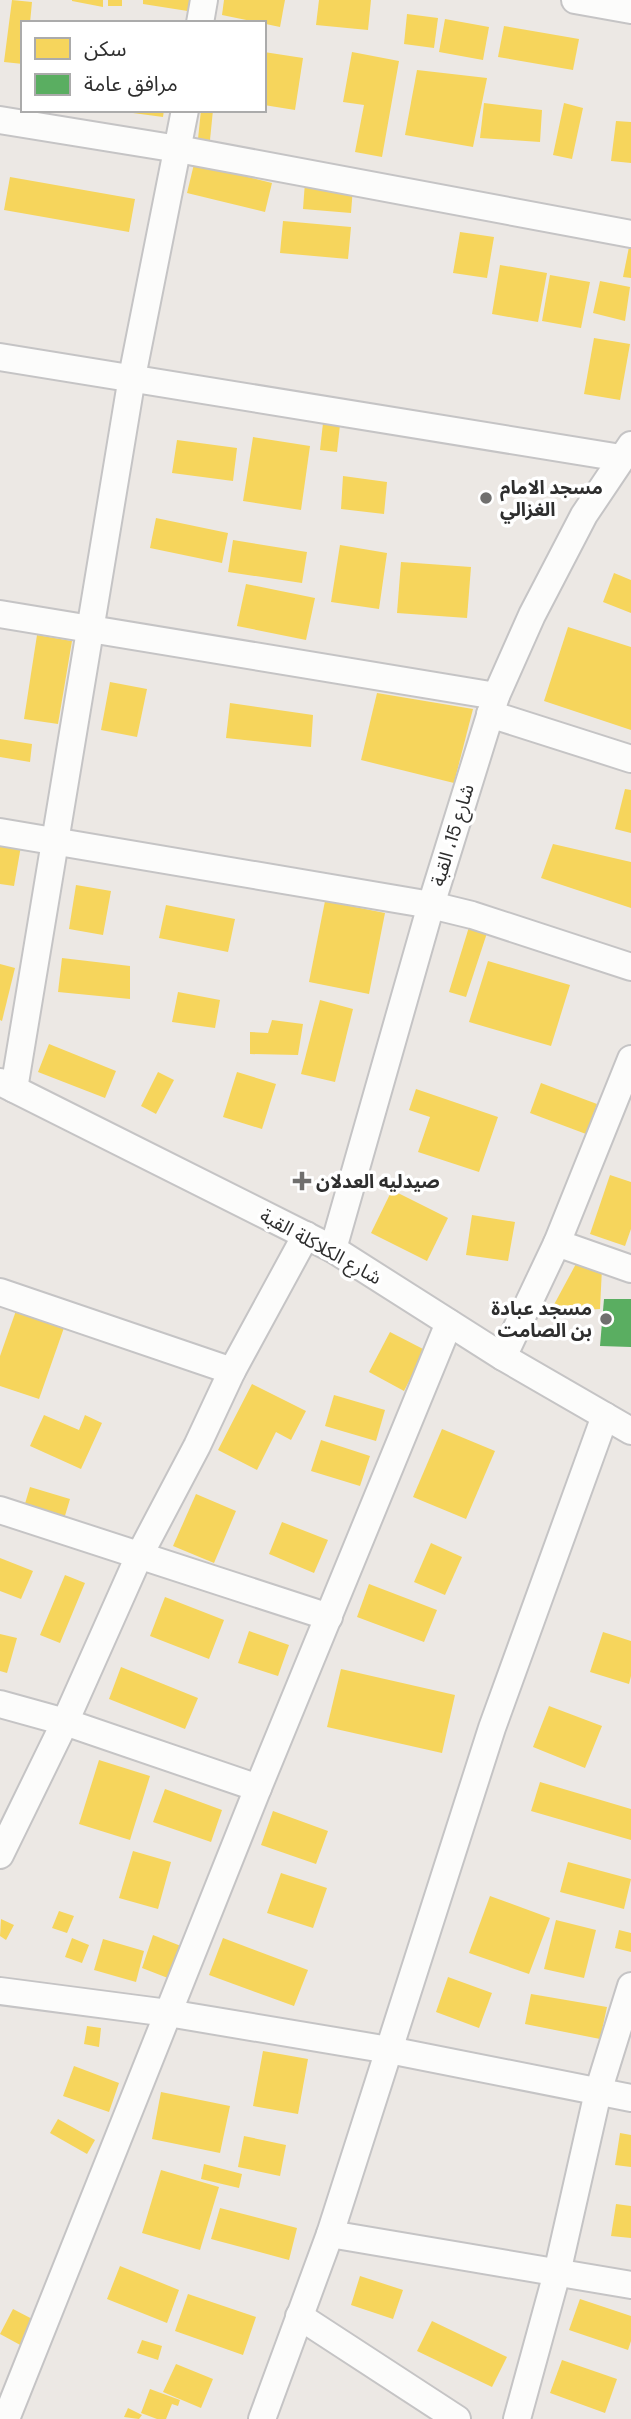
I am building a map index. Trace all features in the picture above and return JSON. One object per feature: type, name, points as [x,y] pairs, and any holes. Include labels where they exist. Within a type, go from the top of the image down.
[{"type":"street","points":[[200,21],[204,0]]},
{"type":"street","points":[[575,0],[631,10]]},
{"type":"street","points":[[7,1086],[54,840],[132,377],[185,112]]},
{"type":"street","points":[[0,120],[178,149],[631,234]]},
{"type":"street","points":[[0,357],[626,452]]},
{"type":"street","name":"شارع 15، القبة","points":[[333,1249],[431,905],[493,705],[532,615],[584,515],[626,452]]},
{"type":"street","points":[[0,614],[493,705],[631,759]]},
{"type":"street","points":[[0,832],[431,905],[472,915],[631,967]]},
{"type":"street","points":[[503,1357],[557,1243],[631,1059]]},
{"type":"street","name":"شارع الكلاكلة القبة","points":[[7,1086],[333,1249],[503,1357],[631,1431]]},
{"type":"street","points":[[0,1855],[65,1723],[139,1556],[197,1446],[232,1371],[306,1235]]},
{"type":"street","points":[[557,1243],[631,1269]]},
{"type":"street","points":[[0,1292],[232,1371]]},
{"type":"street","points":[[6,2419],[258,1788],[449,1323]]},
{"type":"street","points":[[262,2419],[330,2234],[492,1728],[605,1416]]},
{"type":"street","points":[[0,1510],[329,1617]]},
{"type":"street","points":[[0,1704],[258,1788]]},
{"type":"street","points":[[517,2419],[557,2273],[598,2092],[631,1986]]},
{"type":"street","points":[[0,1991],[168,2013],[389,2050],[631,2098]]},
{"type":"street","points":[[330,2234],[631,2285]]},
{"type":"street","points":[[299,2316],[457,2419]]},
{"type":"building: سكن","points":[[12,0],[32,2],[30,21],[21,21],[21,64],[4,62]]},
{"type":"building: سكن","points":[[103,0],[103,7],[72,1]]},
{"type":"building: سكن","points":[[108,0],[122,0],[122,6],[108,6]]},
{"type":"building: سكن","points":[[143,0],[195,0],[194,12],[143,4]]},
{"type":"building: سكن","points":[[224,0],[285,0],[280,27],[266,24],[266,21],[222,15]]},
{"type":"building: سكن","points":[[319,0],[371,0],[368,30],[316,25]]},
{"type":"building: سكن","points":[[407,14],[438,18],[434,48],[404,44]]},
{"type":"building: سكن","points":[[445,19],[489,27],[483,60],[439,52]]},
{"type":"building: سكن","points":[[504,26],[579,39],[573,70],[498,57]]},
{"type":"building: سكن","points":[[266,52],[303,58],[295,110],[266,105]]},
{"type":"building: سكن","points":[[352,52],[399,61],[382,157],[355,152],[364,105],[343,102]]},
{"type":"building: سكن","points":[[417,70],[487,78],[473,147],[405,135]]},
{"type":"building: سكن","points":[[484,103],[542,110],[540,142],[480,138]]},
{"type":"building: سكن","points":[[564,103],[583,108],[572,159],[553,155]]},
{"type":"building: سكن","points":[[133,112],[164,112],[163,117]]},
{"type":"building: سكن","points":[[201,112],[213,112],[210,140],[198,139]]},
{"type":"building: سكن","points":[[616,121],[631,122],[631,163],[611,161]]},
{"type":"building: سكن","points":[[194,164],[272,183],[265,212],[187,193]]},
{"type":"building: سكن","points":[[10,177],[135,199],[129,232],[4,210]]},
{"type":"building: سكن","points":[[305,182],[353,187],[351,213],[303,209]]},
{"type":"building: سكن","points":[[283,221],[351,227],[348,259],[280,253]]},
{"type":"building: سكن","points":[[460,232],[494,237],[487,278],[453,273]]},
{"type":"building: سكن","points":[[631,243],[631,278],[623,277]]},
{"type":"building: سكن","points":[[500,265],[547,273],[538,322],[492,314]]},
{"type":"building: سكن","points":[[550,275],[590,282],[581,328],[542,321]]},
{"type":"building: سكن","points":[[600,281],[630,287],[625,321],[593,313]]},
{"type":"building: سكن","points":[[594,338],[630,344],[620,400],[584,394]]},
{"type":"building: سكن","points":[[323,423],[340,425],[337,452],[320,450]]},
{"type":"building: سكن","points":[[253,437],[310,446],[301,510],[243,501]]},
{"type":"building: سكن","points":[[177,440],[237,448],[233,481],[172,473]]},
{"type":"building: سكن","points":[[343,476],[387,482],[384,514],[341,509]]},
{"type":"building: سكن","points":[[156,518],[228,533],[222,563],[150,548]]},
{"type":"building: سكن","points":[[233,540],[307,552],[302,583],[228,572]]},
{"type":"building: سكن","points":[[340,545],[387,553],[379,609],[331,602]]},
{"type":"building: سكن","points":[[401,562],[471,567],[467,618],[397,613]]},
{"type":"building: سكن","points":[[614,573],[631,580],[631,613],[603,602]]},
{"type":"building: سكن","points":[[246,584],[315,598],[306,640],[237,626]]},
{"type":"building: سكن","points":[[568,627],[631,647],[631,730],[544,701]]},
{"type":"building: سكن","points":[[37,635],[72,641],[58,724],[24,719]]},
{"type":"building: سكن","points":[[110,682],[147,689],[137,737],[101,730]]},
{"type":"building: سكن","points":[[377,693],[473,709],[454,783],[361,760]]},
{"type":"building: سكن","points":[[230,703],[313,715],[311,747],[226,738]]},
{"type":"building: سكن","points":[[0,739],[32,744],[30,762],[0,757]]},
{"type":"building: سكن","points":[[625,789],[631,790],[631,833],[615,829]]},
{"type":"building: سكن","points":[[0,842],[21,846],[14,886],[0,884]]},
{"type":"building: سكن","points":[[553,844],[631,862],[631,908],[541,878]]},
{"type":"building: سكن","points":[[76,885],[111,891],[103,935],[69,929]]},
{"type":"building: سكن","points":[[325,901],[385,913],[369,994],[309,982]]},
{"type":"building: سكن","points":[[166,905],[235,919],[228,952],[159,938]]},
{"type":"building: سكن","points":[[469,927],[487,933],[466,997],[449,992]]},
{"type":"building: سكن","points":[[62,958],[130,966],[130,999],[58,992]]},
{"type":"building: سكن","points":[[488,961],[570,985],[551,1046],[469,1022]]},
{"type":"building: سكن","points":[[0,964],[15,968],[2,1021],[0,1020]]},
{"type":"building: سكن","points":[[178,992],[220,1000],[215,1028],[172,1022]]},
{"type":"building: سكن","points":[[320,1000],[353,1009],[335,1082],[301,1074]]},
{"type":"building: سكن","points":[[272,1020],[303,1024],[298,1055],[250,1054],[250,1032],[268,1033]]},
{"type":"building: سكن","points":[[49,1044],[116,1071],[105,1098],[38,1072]]},
{"type":"building: سكن","points":[[158,1072],[174,1080],[156,1114],[141,1106]]},
{"type":"building: سكن","points":[[237,1072],[276,1084],[262,1129],[223,1117]]},
{"type":"building: سكن","points":[[541,1083],[597,1104],[586,1134],[530,1113]]},
{"type":"building: سكن","points":[[416,1089],[498,1117],[479,1172],[418,1152],[430,1117],[409,1110]]},
{"type":"building: سكن","points":[[610,1175],[631,1182],[631,1229],[625,1246],[590,1234]]},
{"type":"building: سكن","points":[[392,1190],[448,1218],[427,1261],[371,1233]]},
{"type":"building: سكن","points":[[472,1215],[515,1222],[508,1261],[466,1255]]},
{"type":"building: سكن","points":[[577,1262],[602,1268],[600,1309],[550,1312]]},
{"type":"building: سكن","points":[[18,1305],[66,1322],[39,1399],[0,1386],[0,1356]]},
{"type":"building: سكن","points":[[390,1332],[425,1350],[404,1391],[369,1372]]},
{"type":"building: سكن","points":[[252,1384],[306,1411],[291,1440],[276,1432],[257,1470],[218,1450]]},
{"type":"building: سكن","points":[[334,1395],[385,1410],[376,1441],[325,1426]]},
{"type":"building: سكن","points":[[44,1415],[79,1430],[85,1415],[102,1423],[81,1469],[30,1446]]},
{"type":"building: سكن","points":[[442,1429],[495,1451],[466,1519],[413,1497]]},
{"type":"building: سكن","points":[[321,1440],[370,1456],[360,1486],[311,1471]]},
{"type":"building: سكن","points":[[30,1487],[70,1499],[64,1519],[24,1507]]},
{"type":"building: سكن","points":[[196,1494],[236,1511],[214,1563],[173,1546]]},
{"type":"building: سكن","points":[[282,1522],[328,1540],[314,1573],[269,1554]]},
{"type":"building: سكن","points":[[431,1543],[462,1557],[445,1595],[414,1582]]},
{"type":"building: سكن","points":[[0,1558],[33,1571],[21,1599],[0,1591]]},
{"type":"building: سكن","points":[[65,1575],[85,1583],[60,1643],[40,1635]]},
{"type":"building: سكن","points":[[369,1584],[437,1610],[424,1642],[357,1617]]},
{"type":"building: سكن","points":[[165,1597],[224,1620],[209,1659],[150,1636]]},
{"type":"building: سكن","points":[[249,1631],[289,1645],[278,1676],[238,1663]]},
{"type":"building: سكن","points":[[603,1632],[631,1641],[629,1684],[590,1672]]},
{"type":"building: سكن","points":[[0,1634],[17,1638],[7,1673],[0,1671]]},
{"type":"building: سكن","points":[[121,1667],[198,1698],[185,1729],[109,1699]]},
{"type":"building: سكن","points":[[341,1669],[455,1695],[442,1753],[327,1727]]},
{"type":"building: سكن","points":[[549,1706],[602,1726],[585,1768],[533,1747]]},
{"type":"building: سكن","points":[[99,1760],[150,1776],[130,1840],[79,1824]]},
{"type":"building: سكن","points":[[540,1782],[631,1809],[631,1840],[531,1811]]},
{"type":"building: سكن","points":[[165,1789],[222,1810],[211,1842],[153,1822]]},
{"type":"building: سكن","points":[[273,1811],[328,1831],[316,1864],[261,1845]]},
{"type":"building: سكن","points":[[133,1851],[171,1862],[158,1909],[119,1898]]},
{"type":"building: سكن","points":[[568,1862],[631,1879],[624,1909],[560,1892]]},
{"type":"building: سكن","points":[[281,1873],[327,1888],[313,1928],[267,1913]]},
{"type":"building: سكن","points":[[490,1896],[550,1918],[529,1974],[469,1953]]},
{"type":"building: سكن","points":[[59,1911],[74,1916],[67,1933],[52,1928]]},
{"type":"building: سكن","points":[[1,1919],[14,1925],[6,1940],[0,1936]]},
{"type":"building: سكن","points":[[556,1920],[596,1930],[584,1978],[544,1969]]},
{"type":"building: سكن","points":[[619,1930],[631,1933],[631,1952],[615,1948]]},
{"type":"building: سكن","points":[[153,1935],[186,1948],[173,1980],[142,1968]]},
{"type":"building: سكن","points":[[72,1938],[89,1945],[82,1963],[65,1957]]},
{"type":"building: سكن","points":[[223,1938],[308,1970],[294,2006],[209,1975]]},
{"type":"building: سكن","points":[[103,1939],[144,1951],[136,1982],[94,1970]]},
{"type":"building: سكن","points":[[448,1977],[492,1993],[479,2028],[436,2012]]},
{"type":"building: سكن","points":[[531,1994],[607,2007],[600,2039],[525,2024]]},
{"type":"building: سكن","points":[[87,2026],[101,2028],[99,2047],[84,2044]]},
{"type":"building: سكن","points":[[263,2051],[308,2059],[298,2114],[253,2106]]},
{"type":"building: سكن","points":[[74,2066],[119,2083],[109,2112],[63,2096]]},
{"type":"building: سكن","points":[[161,2092],[230,2106],[220,2153],[152,2139]]},
{"type":"building: سكن","points":[[58,2119],[95,2140],[87,2154],[50,2133]]},
{"type":"building: سكن","points":[[620,2133],[631,2135],[631,2167],[615,2165]]},
{"type":"building: سكن","points":[[244,2136],[286,2145],[280,2176],[238,2167]]},
{"type":"building: سكن","points":[[204,2164],[242,2174],[239,2188],[201,2179]]},
{"type":"building: سكن","points":[[161,2170],[219,2187],[200,2250],[142,2233]]},
{"type":"building: سكن","points":[[616,2204],[631,2206],[631,2238],[611,2236]]},
{"type":"building: سكن","points":[[220,2208],[297,2228],[289,2260],[211,2239]]},
{"type":"building: سكن","points":[[120,2266],[179,2290],[167,2323],[107,2299]]},
{"type":"building: سكن","points":[[360,2276],[403,2290],[393,2319],[351,2305]]},
{"type":"building: سكن","points":[[188,2294],[256,2317],[243,2355],[175,2331]]},
{"type":"building: سكن","points":[[580,2299],[631,2316],[631,2341],[628,2350],[569,2330]]},
{"type":"building: سكن","points":[[13,2309],[38,2322],[24,2347],[0,2334]]},
{"type":"building: سكن","points":[[432,2321],[507,2357],[492,2387],[417,2351]]},
{"type":"building: سكن","points":[[142,2340],[162,2346],[158,2360],[137,2353]]},
{"type":"building: سكن","points":[[562,2360],[617,2379],[605,2413],[550,2393]]},
{"type":"building: سكن","points":[[176,2364],[213,2379],[201,2408],[163,2392]]},
{"type":"building: سكن","points":[[150,2389],[180,2400],[178,2406],[172,2404],[166,2419],[157,2419],[141,2413]]},
{"type":"building: سكن","points":[[128,2408],[142,2415],[139,2419],[124,2417]]},
{"type":"building: مرافق عامة","points":[[604,1299],[631,1299],[631,1347],[600,1346]]},
{"type":"place","name":"مسجد الامام الغزالي","points":[[486,498]]},
{"type":"place","name":"صيدليه العدلان","points":[[302,1181]]},
{"type":"place","name":"مسجد عبادة بن الصامت","points":[[606,1319]]}]
